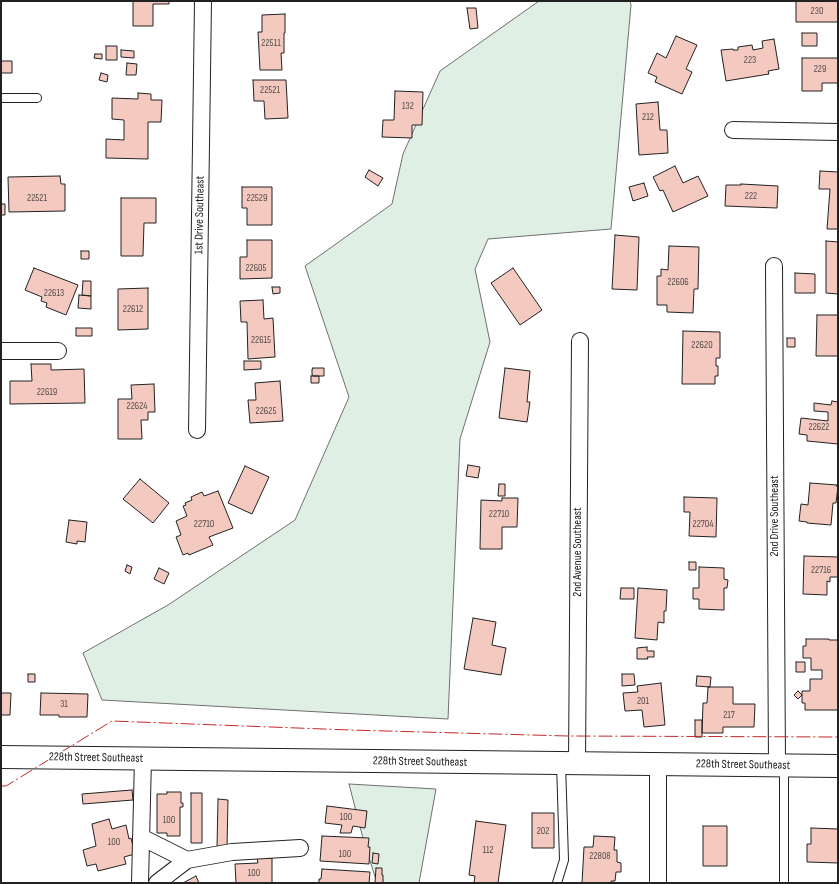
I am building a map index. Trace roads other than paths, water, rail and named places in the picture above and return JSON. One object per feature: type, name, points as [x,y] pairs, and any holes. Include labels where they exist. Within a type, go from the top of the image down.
[{"type":"main road","name":"228th Street Southeast","points":[[1,757],[838,766]]},
{"type":"street","name":"1st Drive Southeast","points":[[197,430],[203,1]]},
{"type":"street","points":[[733,130],[838,132]]},
{"type":"street","name":"2nd Drive Southeast","points":[[774,266],[780,765]]},
{"type":"street","name":"2nd Avenue Southeast","points":[[569,763],[580,341]]},
{"type":"street","points":[[1,351],[58,351]]},
{"type":"street","points":[[140,883],[143,758]]},
{"type":"street","points":[[658,764],[658,883]]},
{"type":"street","points":[[141,837],[187,860]]},
{"type":"street","points":[[157,883],[187,860],[232,852],[300,848]]},
{"type":"lane","points":[[1,98],[37,98]]},
{"type":"lane","points":[[557,883],[564,860],[569,763]]},
{"type":"lane","points":[[780,765],[784,883]]}]
